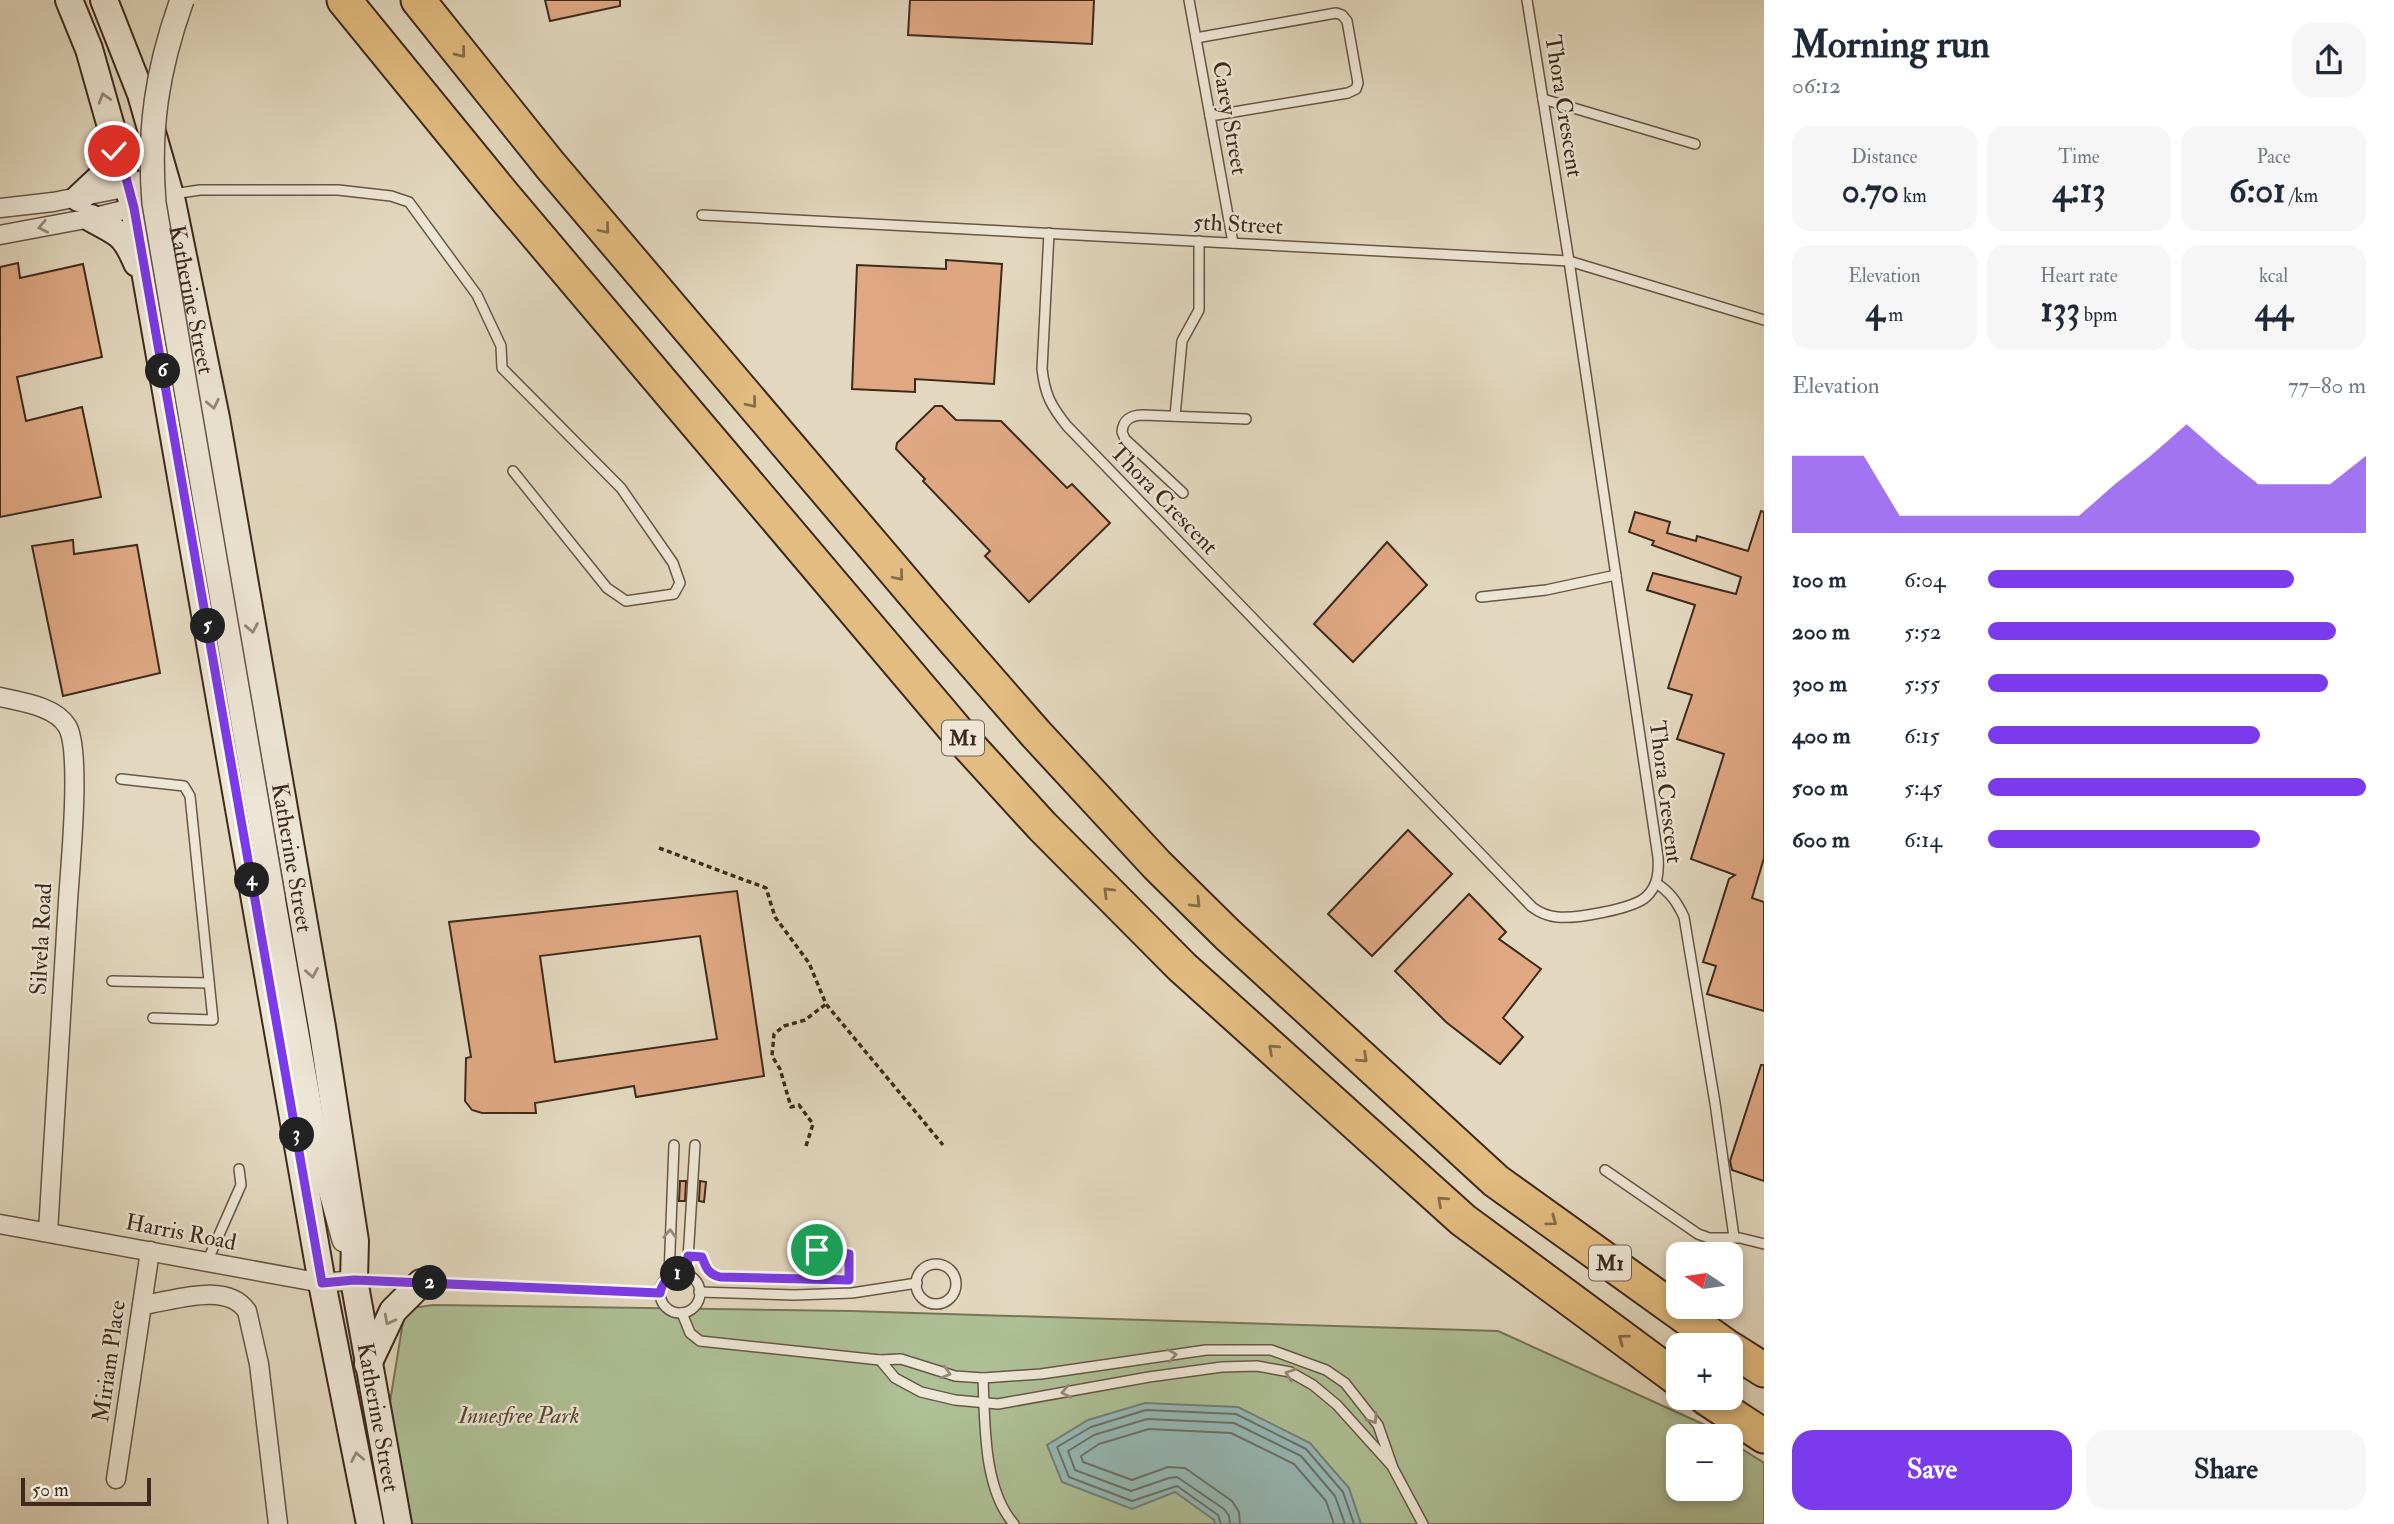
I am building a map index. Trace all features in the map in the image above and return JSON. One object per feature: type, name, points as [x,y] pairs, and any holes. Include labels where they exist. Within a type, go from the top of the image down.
[{"type":"highway","name":"M1","points":[[344,0],[504,196],[970,747],[1042,826],[1182,967],[1463,1220],[1666,1370]]},
{"type":"highway","name":"M1","points":[[418,0],[551,165],[909,588],[1036,734],[1157,865],[1496,1181],[1708,1333]]},
{"type":"highway","points":[[1743,1354],[1764,1364]]},
{"type":"highway","name":"M1","points":[[1743,1357],[1764,1370]]},
{"type":"highway","points":[[1724,1410],[1764,1436]]},
{"type":"main road","name":"Katherine Street","points":[[69,0],[89,48],[132,198],[322,1283],[370,1524]]},
{"type":"main road","name":"Katherine Street","points":[[104,0],[141,94],[166,182],[216,418],[299,895],[353,1229],[354,1280],[398,1524]]},
{"type":"main road","points":[[115,136],[111,167],[85,208],[126,239],[149,294]]},
{"type":"main road","points":[[368,1364],[393,1311],[421,1283]]},
{"type":"street","points":[[182,0],[164,55],[154,104],[151,158],[154,203],[314,1131],[354,1280]]},
{"type":"street","points":[[0,235],[85,208],[132,198],[166,182]]},
{"type":"street","name":"Katherine Street","points":[[132,198],[166,182]]},
{"type":"street","points":[[0,208],[85,208]]},
{"type":"street","name":"Silvela Road","points":[[0,697],[52,712],[68,727],[74,746],[71,854],[48,1232]]},
{"type":"street","name":"Harris Road","points":[[0,1224],[322,1283],[354,1280]]},
{"type":"street","name":"Miriam Place","points":[[116,1479],[150,1251]]},
{"type":"street","points":[[142,1305],[200,1294],[231,1299],[243,1304],[259,1364],[278,1524]]},
{"type":"lane","name":"Carey Street","points":[[1189,0],[1233,243]]},
{"type":"lane","name":"Thora Crescent","points":[[1049,233],[1042,369],[1044,391],[1067,426],[1532,907],[1542,914],[1555,917],[1624,908],[1638,903],[1656,883],[1658,857],[1527,0]]},
{"type":"lane","points":[[1196,38],[1336,13],[1347,21],[1354,58],[1358,83],[1356,89],[1348,93],[1210,116]]},
{"type":"lane","points":[[1543,99],[1695,144]]},
{"type":"lane","points":[[166,182],[200,190],[338,190],[391,196],[409,202],[477,295],[501,346],[502,368],[621,488],[673,563],[680,583],[674,594],[626,601],[615,595],[513,471]]},
{"type":"lane","name":"5th Street","points":[[702,215],[1569,261],[1764,320]]},
{"type":"lane","points":[[1175,416],[1182,341],[1199,310],[1199,242]]},
{"type":"lane","points":[[1183,493],[1125,439],[1122,432],[1124,423],[1135,415],[1246,419]]},
{"type":"lane","points":[[1481,597],[1546,590],[1616,576]]},
{"type":"lane","points":[[121,779],[184,786],[190,796],[213,1020],[153,1018]]},
{"type":"lane","points":[[1656,883],[1678,903],[1684,917],[1734,1237]]},
{"type":"lane","points":[[113,981],[209,983]]},
{"type":"lane","points":[[669,1277],[674,1145]]},
{"type":"lane","points":[[687,1275],[695,1145]]},
{"type":"lane","points":[[207,1262],[241,1185],[239,1169]]},
{"type":"lane","points":[[1605,1170],[1698,1234],[1709,1238],[1734,1237],[1764,1244]]},
{"type":"lane","points":[[938,1264],[949,1269],[956,1280],[954,1293],[950,1298],[938,1303],[925,1300],[917,1283],[926,1267],[938,1264]]},
{"type":"lane","points":[[681,1273],[697,1283],[699,1292],[694,1307],[682,1313],[669,1310],[660,1293],[664,1281],[669,1277],[681,1273]]},
{"type":"lane","points":[[354,1280],[660,1293]]},
{"type":"lane","points":[[699,1292],[794,1295],[852,1293],[917,1283]]},
{"type":"lane","points":[[682,1313],[690,1333],[700,1341],[880,1360],[901,1359],[955,1376],[983,1378],[1041,1374],[1206,1350],[1271,1350],[1326,1370],[1345,1383],[1378,1425],[1393,1468],[1423,1524]]},
{"type":"lane","points":[[880,1360],[895,1378],[921,1392],[984,1403],[1014,1403],[1149,1377],[1222,1367],[1258,1366],[1290,1372],[1313,1385],[1337,1405],[1393,1468]]},
{"type":"lane","points":[[983,1378],[992,1477],[1000,1504],[1014,1524]]},
{"type":"path","points":[[659,848],[766,888],[775,917],[809,963],[826,1004],[943,1145]]},
{"type":"path","points":[[806,1146],[813,1124],[799,1105],[791,1107],[780,1069],[772,1056],[774,1034],[784,1027],[805,1020],[826,1004]]},
{"type":"path","points":[[688,1256],[702,1257],[707,1270],[720,1277],[849,1280],[849,1254],[817,1250]]},
{"type":"green space","name":"Innesfree Park","points":[[433,1305],[851,1311],[1498,1331],[1666,1407],[1666,1410],[1672,1410],[1703,1424],[1666,1424],[1666,1501],[1743,1501],[1743,1450],[1764,1463],[1764,1524],[409,1524],[390,1402],[405,1309]]},
{"type":"water","points":[[1145,1403],[1238,1407],[1310,1443],[1349,1488],[1361,1524],[1215,1524],[1214,1520],[1175,1492],[1132,1509],[1062,1482],[1047,1445],[1088,1420]]},
{"type":"building","points":[[545,0],[620,0],[620,6],[550,21]]},
{"type":"building","points":[[910,0],[1094,0],[1092,44],[908,35]]},
{"type":"building","points":[[946,260],[1002,264],[994,384],[915,379],[915,392],[852,389],[857,265],[946,269]]},
{"type":"building","points":[[18,263],[20,278],[83,264],[102,357],[17,377],[26,421],[82,407],[101,497],[0,517],[0,267]]},
{"type":"building","points":[[935,406],[942,406],[956,420],[1001,421],[1067,488],[1072,484],[1110,523],[1029,602],[985,556],[990,551],[896,449],[897,443]]},
{"type":"building","points":[[1761,511],[1764,512],[1764,858],[1752,898],[1764,902],[1764,1011],[1707,994],[1716,966],[1703,962],[1729,879],[1735,875],[1691,859],[1724,754],[1677,739],[1692,695],[1668,688],[1695,605],[1647,590],[1653,573],[1736,594],[1741,577],[1652,545],[1654,541],[1629,532],[1635,512],[1670,522],[1667,533],[1696,541],[1697,536],[1748,551]]},
{"type":"building","points":[[73,540],[74,554],[137,545],[160,673],[63,696],[32,546]]},
{"type":"building","points":[[1387,542],[1427,585],[1353,662],[1314,624]]},
{"type":"building","points":[[1408,830],[1452,874],[1372,956],[1328,914]]},
{"type":"building","points":[[737,891],[764,1076],[636,1097],[634,1086],[535,1103],[536,1113],[482,1113],[472,1110],[465,1101],[466,1058],[471,1057],[449,922]],"holes":[[[700,936],[717,1039],[555,1062],[540,956]]]},
{"type":"building","points":[[1469,894],[1506,932],[1499,939],[1541,969],[1503,1018],[1523,1037],[1500,1064],[1446,1022],[1395,971]]},
{"type":"building","points":[[1761,1065],[1764,1065],[1764,1181],[1732,1170],[1730,1161]]},
{"type":"building","points":[[680,1181],[686,1181],[685,1201],[679,1201]]},
{"type":"building","points":[[700,1181],[706,1182],[704,1202],[699,1201]]},
{"type":"route","points":[[114,151],[115,136],[134,208],[322,1283],[354,1280],[660,1293],[664,1281],[669,1277],[681,1273],[687,1275],[688,1256],[702,1257],[707,1270],[720,1277],[849,1280],[849,1254],[817,1250]]}]
